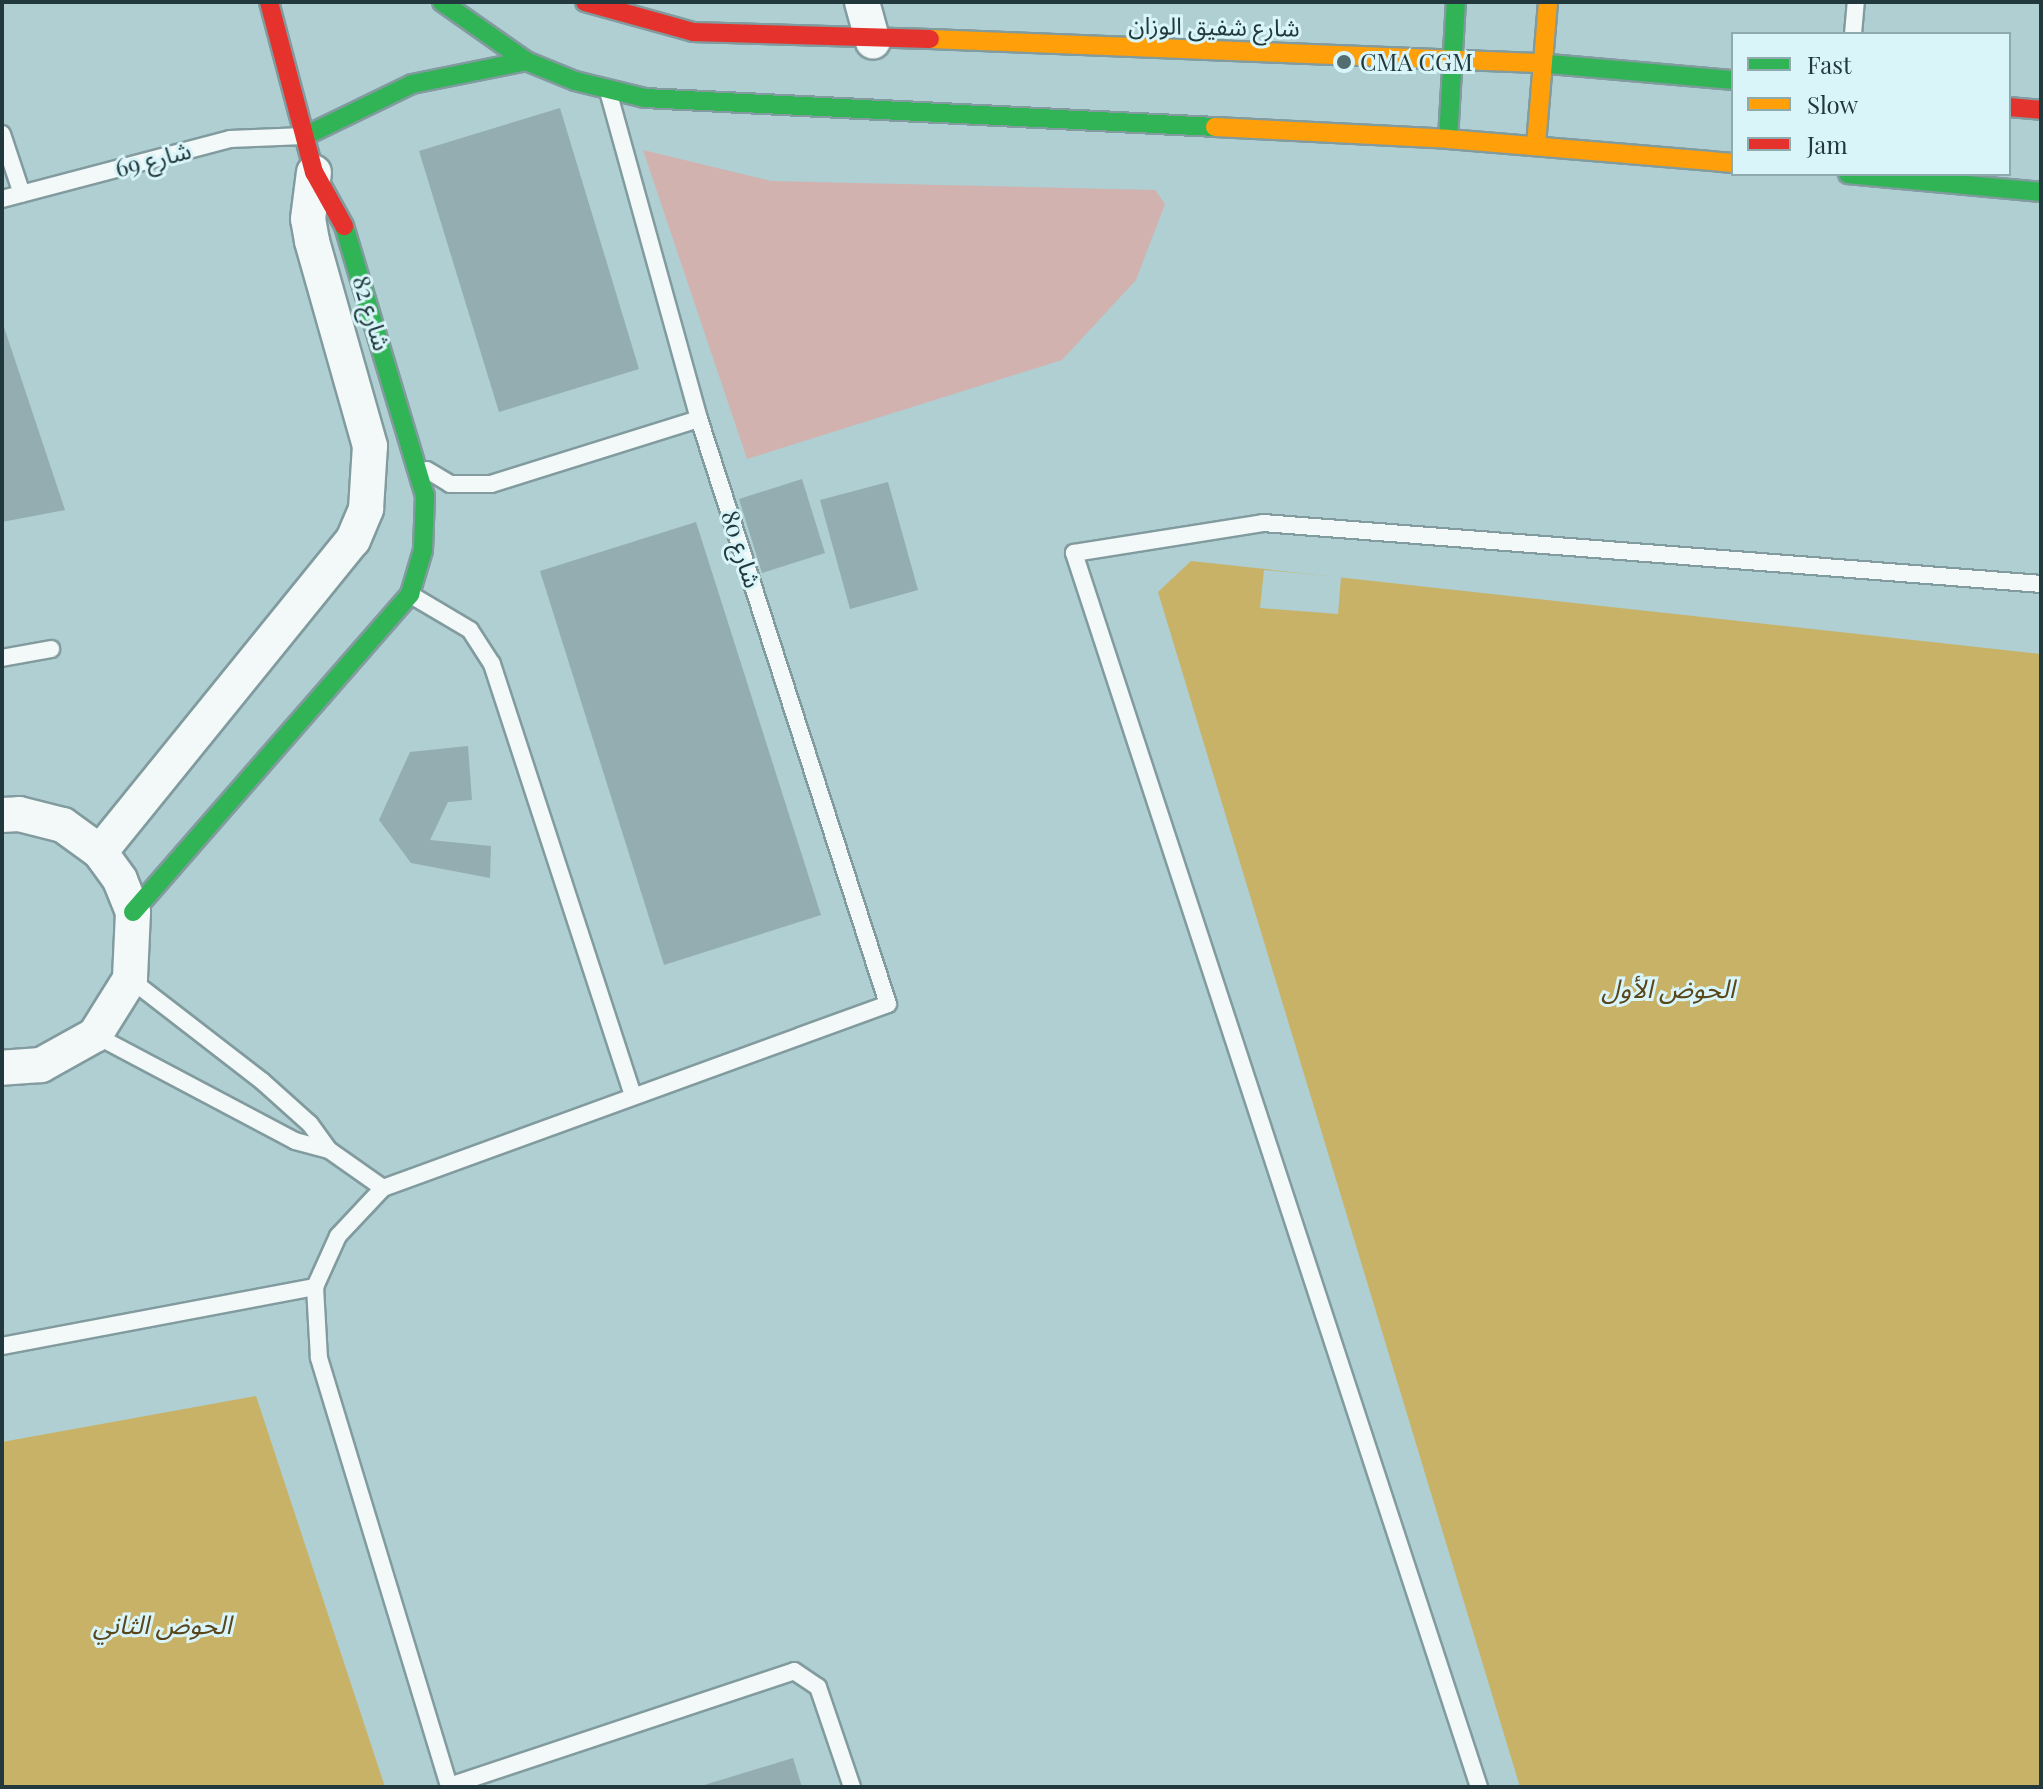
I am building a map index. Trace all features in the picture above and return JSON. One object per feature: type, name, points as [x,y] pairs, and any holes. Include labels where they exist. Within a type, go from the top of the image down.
[{"type":"main road","name":"شارع 82","points":[[269,2],[314,172],[345,226],[417,460],[425,496],[423,550],[410,594]]},
{"type":"main road","points":[[442,2],[526,61],[608,91],[728,106],[1448,139],[1731,163]]},
{"type":"main road","name":"شارع شفيق الوزان","points":[[585,2],[693,32],[873,42],[1454,56],[1543,61],[1731,80]]},
{"type":"main road","points":[[1448,139],[1456,2]]},
{"type":"main road","points":[[1536,145],[1548,2]]},
{"type":"main road","points":[[305,136],[412,84],[468,69],[526,61]]},
{"type":"main road","points":[[2011,107],[2041,110]]},
{"type":"main road","points":[[1869,176],[2041,192]]},
{"type":"main road","points":[[133,912],[410,594]]},
{"type":"street","points":[[862,2],[873,42]]},
{"type":"street","name":"شارع 82","points":[[100,852],[353,540],[366,509],[370,446],[312,241],[308,219],[314,172]]},
{"type":"street","points":[[370,446],[417,460]]},
{"type":"street","points":[[2,815],[19,814],[63,825],[100,852],[120,880],[133,912],[130,979],[95,1035],[41,1065],[2,1068]]},
{"type":"lane","points":[[1853,32],[1856,2]]},
{"type":"lane","name":"شارع 80","points":[[608,91],[699,419],[888,1004],[633,1095]]},
{"type":"lane","points":[[2,134],[22,194]]},
{"type":"lane","name":"شارع 69","points":[[2,199],[230,139],[305,136]]},
{"type":"lane","points":[[417,460],[432,475],[471,487],[699,419]]},
{"type":"lane","points":[[1479,1787],[1074,553],[1263,523],[2041,584]]},
{"type":"lane","points":[[410,594],[470,630],[492,664],[633,1095],[383,1188],[338,1236],[315,1287],[319,1358],[449,1787],[794,1671],[818,1687],[852,1787]]},
{"type":"lane","points":[[2,658],[51,649]]},
{"type":"lane","points":[[130,979],[262,1081],[310,1124],[329,1150],[383,1188]]},
{"type":"lane","points":[[95,1035],[295,1141],[329,1150]]},
{"type":"lane","points":[[2,1346],[315,1287]]},
{"type":"shaded area","points":[[643,150],[771,181],[1155,190],[1165,204],[1136,280],[1062,360],[747,459]]},
{"type":"water","name":"الحوض الأول","points":[[1191,561],[2041,654],[2041,1787],[1520,1787],[1158,592]]},
{"type":"water","name":"الحوض الثاني","points":[[256,1396],[385,1787],[2,1787],[2,1442]]},
{"type":"pier","points":[[1264,570],[1341,577],[1338,614],[1260,608]]},
{"type":"building","points":[[560,108],[639,369],[499,412],[419,151]]},
{"type":"building","points":[[2,321],[65,510],[2,522]]},
{"type":"building","points":[[802,479],[825,553],[762,573],[739,499]]},
{"type":"building","points":[[888,482],[918,590],[850,609],[820,500]]},
{"type":"building","points":[[696,522],[821,915],[664,965],[540,571]]},
{"type":"building","points":[[468,746],[472,800],[448,802],[430,840],[491,846],[490,878],[411,863],[379,820],[410,752]]},
{"type":"building","points":[[793,1758],[802,1787],[701,1787],[701,1786]]},
{"type":"traffic: fast","points":[[442,2],[526,61],[575,81],[645,98],[1215,127]]},
{"type":"traffic: fast","points":[[1448,139],[1456,2]]},
{"type":"traffic: fast","points":[[305,136],[412,84],[526,61]]},
{"type":"traffic: fast","points":[[1538,63],[1731,80]]},
{"type":"traffic: fast","points":[[1869,176],[2041,192]]},
{"type":"traffic: fast","points":[[133,912],[410,594],[423,550],[425,496],[344,226]]},
{"type":"traffic: slow","points":[[1536,145],[1548,2]]},
{"type":"traffic: slow","points":[[930,39],[1538,63]]},
{"type":"traffic: slow","points":[[1215,127],[1448,139],[1731,163]]},
{"type":"traffic: jam","points":[[269,2],[314,172],[344,226]]},
{"type":"traffic: jam","points":[[585,2],[693,32],[930,39]]},
{"type":"traffic: jam","points":[[2011,107],[2041,110]]},
{"type":"place","name":"CMA CGM","points":[[1344,62]]}]
